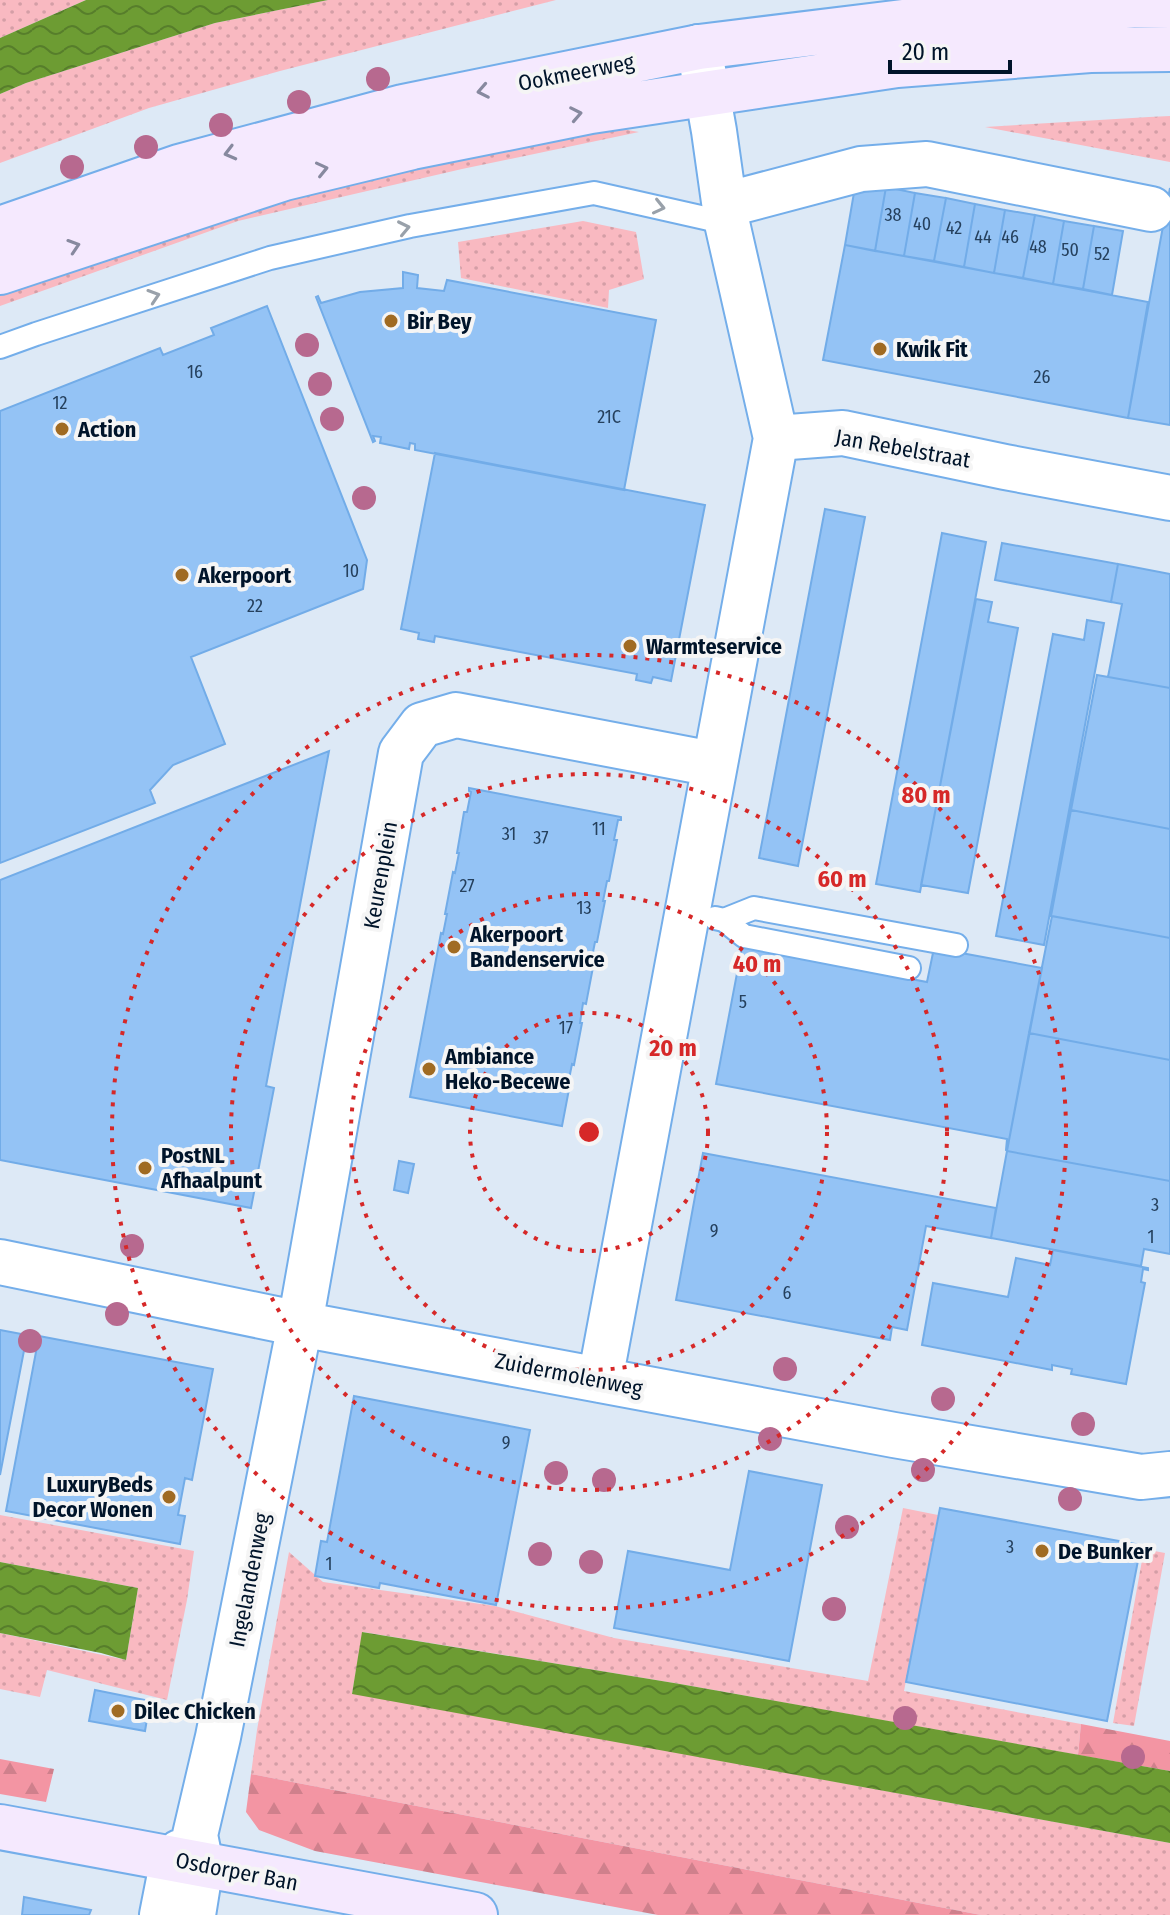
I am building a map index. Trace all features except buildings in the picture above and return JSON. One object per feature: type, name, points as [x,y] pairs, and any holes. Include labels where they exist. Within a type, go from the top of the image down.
[{"type":"main road","points":[[704,71],[891,44],[936,18],[1170,5]]},
{"type":"main road","name":"Ookmeerweg","points":[[0,229],[179,167],[403,107],[704,71],[897,65],[1090,50],[1170,49]]},
{"type":"main road","name":"Ookmeerweg","points":[[0,272],[284,178],[412,147],[591,111],[704,71]]},
{"type":"main road","name":"Osdorper Ban","points":[[0,1827],[190,1853],[475,1915]]},
{"type":"street","points":[[600,1380],[705,916],[713,764],[776,438],[726,214],[704,71]]},
{"type":"street","points":[[726,214],[861,169],[927,164],[1151,209]]},
{"type":"street","name":"Jan Rebelstraat","points":[[776,438],[843,433],[1170,498]]},
{"type":"street","name":"Keurenplein","points":[[300,1324],[401,753],[422,725],[456,715],[713,764]]},
{"type":"street","name":"Zuidermolenweg","points":[[0,1262],[300,1324],[894,1435],[1155,1475]]},
{"type":"street","name":"Ingelandenweg","points":[[162,1915],[190,1853],[218,1737],[300,1324]]},
{"type":"street","name":"Ingelandenweg","points":[[190,1853],[193,1915]]},
{"type":"lane","points":[[0,347],[270,258],[410,226],[579,195],[594,193],[726,214]]},
{"type":"lane","points":[[705,916],[754,908],[956,945]]},
{"type":"lane","points":[[705,916],[744,936],[909,968]]},
{"type":"shaded area","points":[[0,0],[86,0],[0,38]]},
{"type":"shaded area","points":[[328,0],[556,0],[149,108],[0,163],[0,94],[215,23]]},
{"type":"shaded area","points":[[1170,116],[1170,162],[985,127],[1149,117]]},
{"type":"shaded area","points":[[598,125],[639,132],[238,221],[0,306],[0,283],[210,211]]},
{"type":"shaded area","points":[[583,221],[636,232],[644,279],[609,290],[608,308],[461,278],[458,242]]},
{"type":"shaded area","points":[[903,1508],[938,1515],[904,1691],[1081,1724],[1078,1755],[680,1684],[363,1632],[352,1693],[1170,1843],[1170,1915],[981,1915],[251,1774],[289,1552],[323,1582],[495,1606],[614,1638],[868,1681]]},
{"type":"shaded area","points":[[0,1515],[194,1551],[167,1700],[47,1670],[40,1697],[0,1689],[0,1633],[126,1660],[138,1588],[0,1562]]},
{"type":"shaded area","points":[[1144,1549],[1165,1553],[1134,1726],[1113,1723]]},
{"type":"green space","points":[[1081,1724],[1170,1741],[1170,1771],[1078,1755]]},
{"type":"green space","points":[[0,1759],[54,1769],[46,1802],[0,1794]]},
{"type":"green space","points":[[251,1774],[981,1915],[658,1915],[315,1851],[259,1830],[246,1812]]},
{"type":"water","points":[[86,0],[328,0],[215,23],[0,94],[0,38]]},
{"type":"water","points":[[0,1562],[138,1588],[126,1660],[0,1633]]},
{"type":"water","points":[[362,1632],[680,1684],[1170,1771],[1170,1843],[352,1694]]},
{"type":"place","name":"Bir Bey","points":[[391,321]]},
{"type":"place","name":"Kwik Fit","points":[[880,349]]},
{"type":"place","name":"Action","points":[[62,429]]},
{"type":"place","name":"Akerpoort","points":[[182,575]]},
{"type":"place","name":"Warmteservice","points":[[630,646]]},
{"type":"place","name":"Akerpoort Bandenservice","points":[[454,947]]},
{"type":"place","name":"Ambiance Heko-Becewe","points":[[429,1069]]},
{"type":"place","name":"PostNL Afhaalpunt","points":[[145,1168]]},
{"type":"place","name":"LuxuryBeds Decor Wonen","points":[[169,1497]]},
{"type":"place","name":"De Bunker","points":[[1042,1551]]},
{"type":"place","name":"Dilec Chicken","points":[[118,1711]]}]
